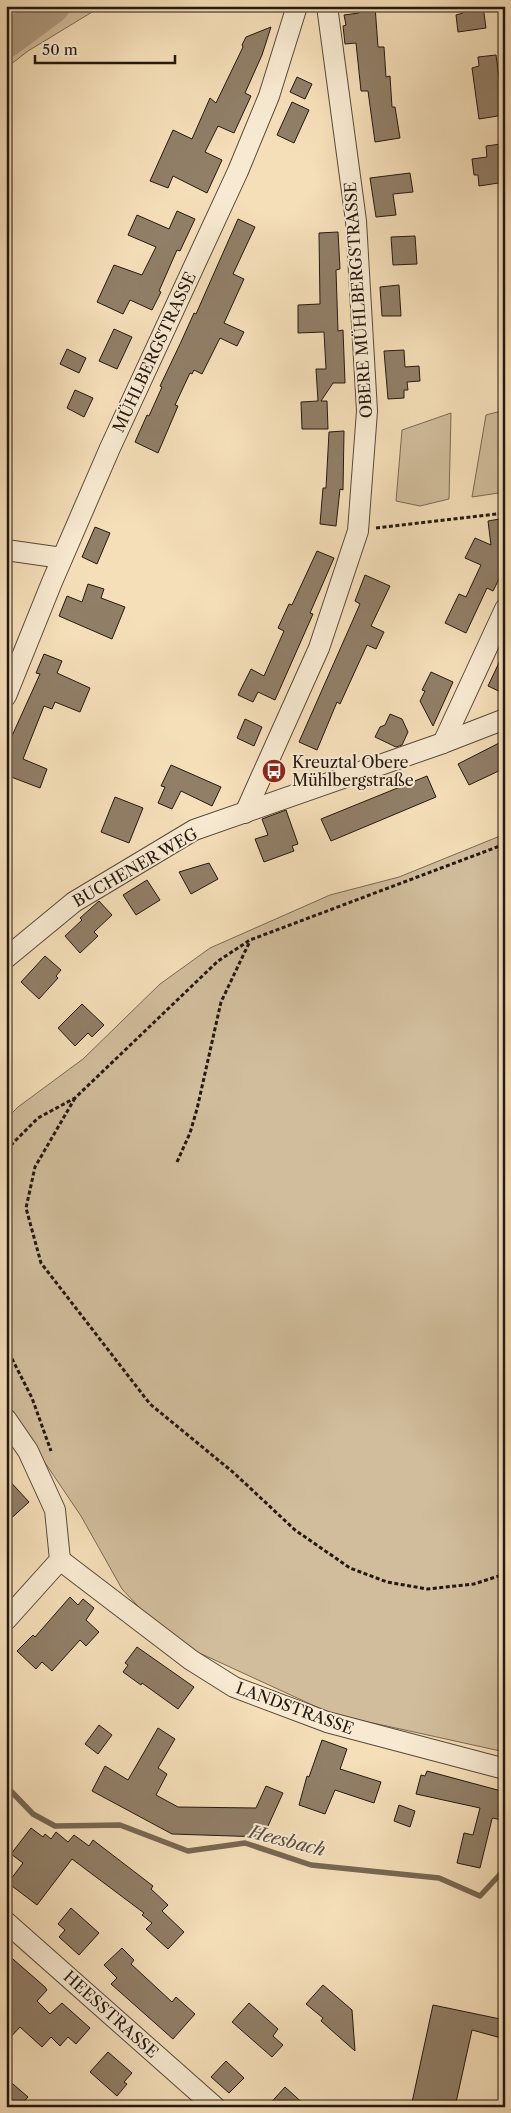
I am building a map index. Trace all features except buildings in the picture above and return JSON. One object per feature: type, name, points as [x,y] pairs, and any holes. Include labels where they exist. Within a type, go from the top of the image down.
[{"type":"street","name":"MÜHLBERGSTRASSE","points":[[6,696],[62,558],[110,448],[238,171],[269,96],[297,6]]},
{"type":"street","name":"OBERE MÜHLBERGSTRASSE","points":[[245,813],[319,648],[358,531],[367,410],[356,221],[327,6]]},
{"type":"street","points":[[6,550],[62,558]]},
{"type":"street","points":[[443,744],[505,609]]},
{"type":"street","name":"BUCHENER WEG","points":[[6,958],[74,902],[194,830],[443,744],[505,719]]},
{"type":"street","points":[[6,1419],[28,1450],[55,1510],[60,1560],[6,1620]]},
{"type":"street","name":"LANDSTRASSE","points":[[60,1560],[191,1660],[234,1687],[327,1722],[505,1769]]},
{"type":"street","name":"HEESSTRASSE","points":[[6,1922],[215,2107]]},
{"type":"path","points":[[358,531],[505,513]]},
{"type":"path","points":[[6,1150],[38,1118],[75,1098],[218,961],[250,940],[505,844]]},
{"type":"path","points":[[177,1162],[192,1125],[221,1002],[250,940]]},
{"type":"path","points":[[75,1098],[35,1167],[26,1208],[41,1263],[150,1404],[234,1473],[295,1530],[350,1568],[387,1582],[427,1589],[474,1584],[505,1574]]},
{"type":"shaded area","points":[[6,6],[102,6],[28,51],[6,68]]},
{"type":"shaded area","points":[[505,410],[505,492],[472,497],[486,415]]},
{"type":"shaded area","points":[[451,413],[449,499],[420,506],[396,501],[402,430]]},
{"type":"shaded area","points":[[505,834],[505,1752],[332,1714],[169,1639],[122,1589],[81,1516],[6,1405],[6,1119],[18,1107],[83,1059],[160,984],[210,948],[330,895],[399,877]]},
{"type":"waterway","points":[[6,41],[53,6]]},
{"type":"waterway","name":"Heesbach","points":[[6,1786],[33,1814],[55,1826],[120,1825],[188,1851],[245,1843],[311,1865],[439,1878],[480,1896],[505,1869]]},
{"type":"place","name":"Kreuztal Obere Mühlbergstraße","points":[[274,771]]}]
